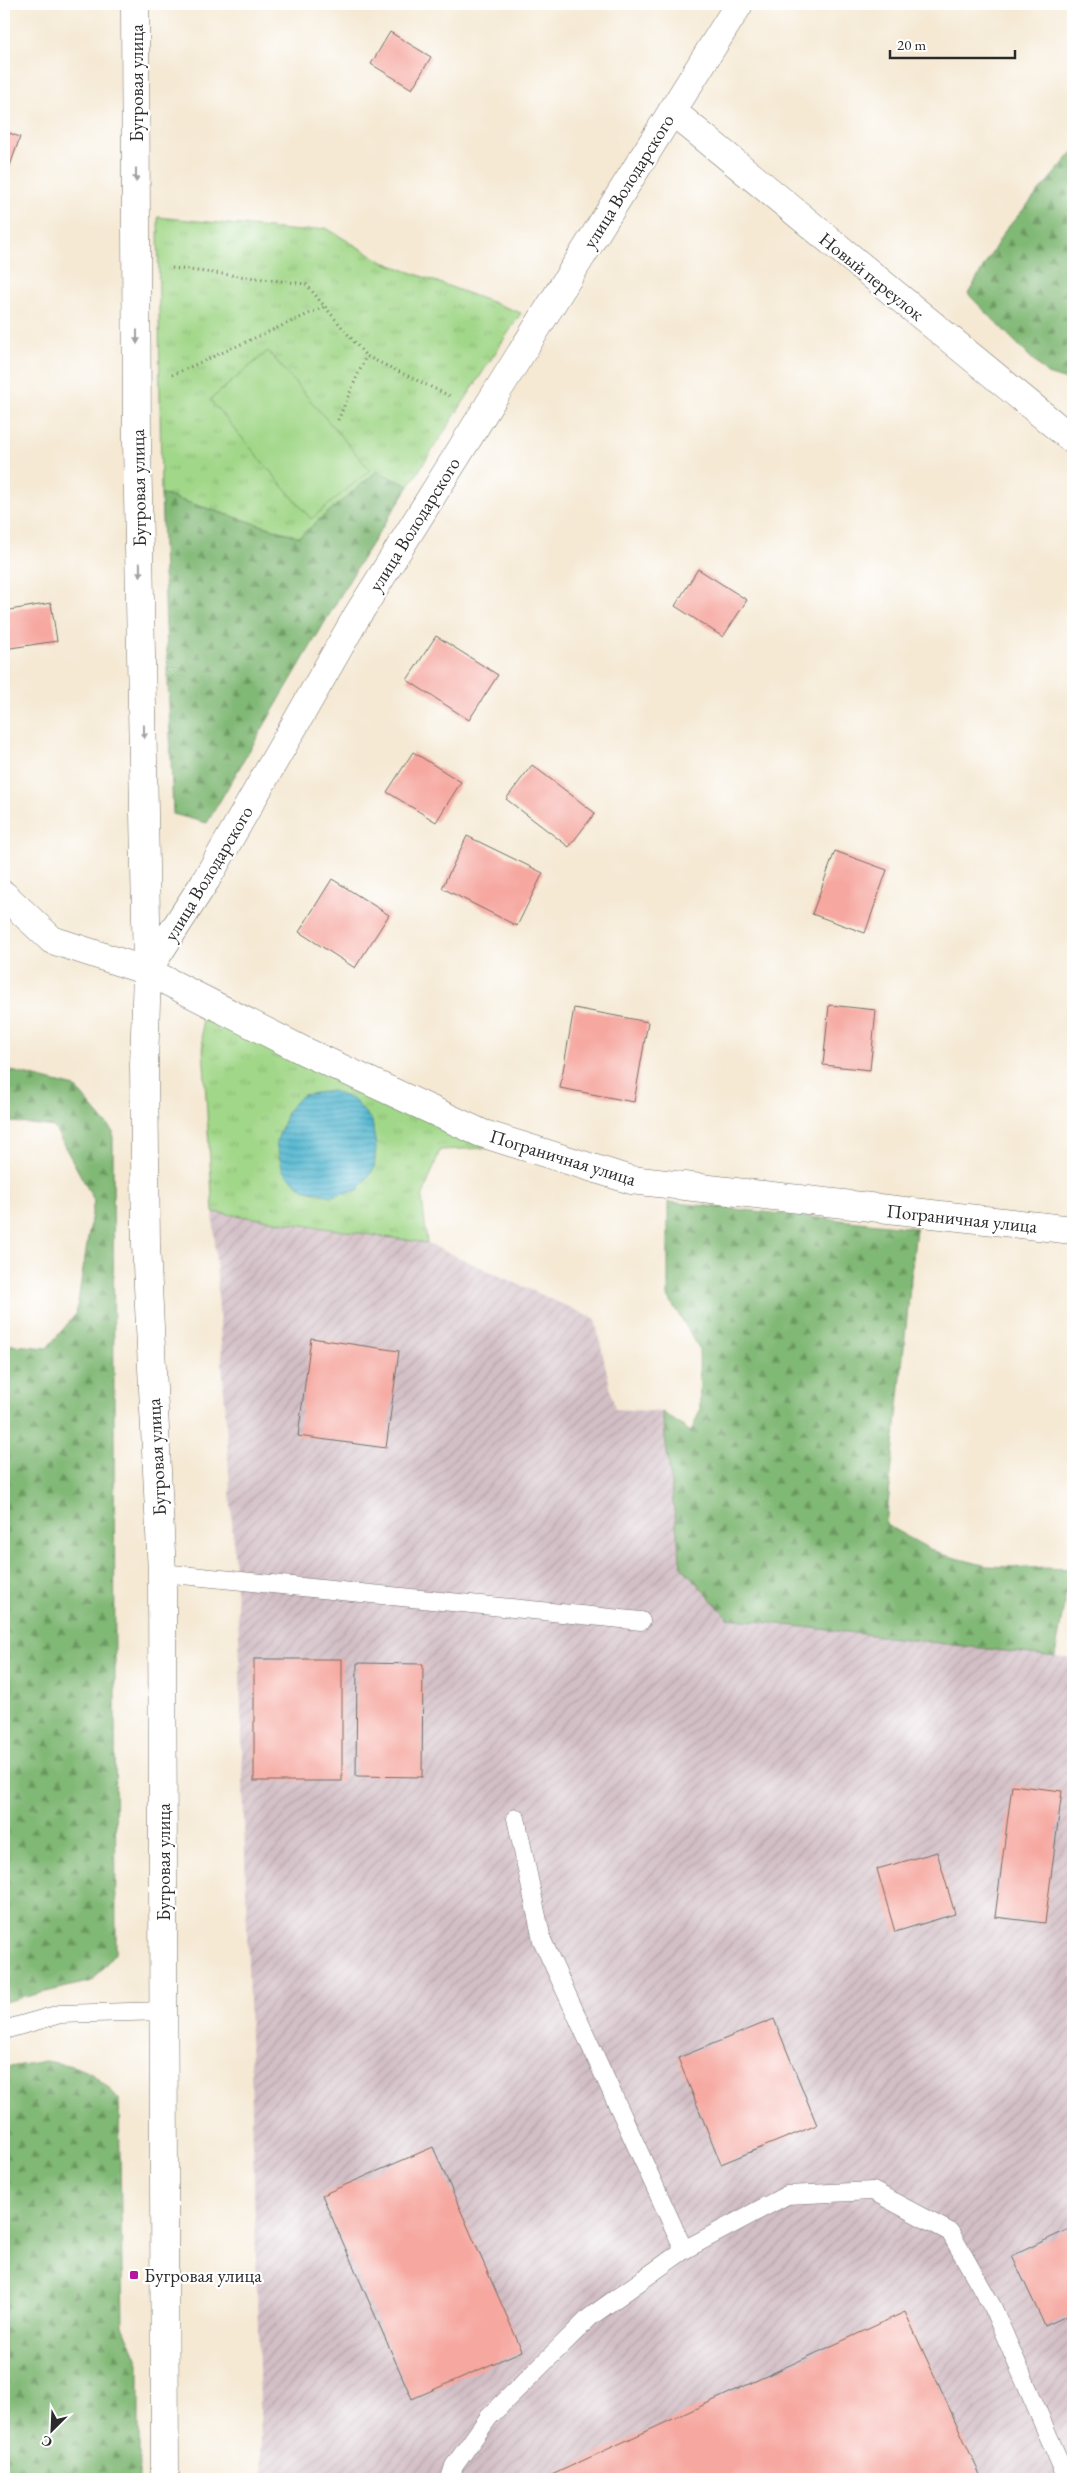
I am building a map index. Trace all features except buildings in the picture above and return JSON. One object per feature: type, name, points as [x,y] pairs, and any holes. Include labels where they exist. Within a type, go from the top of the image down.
[{"type":"street","name":"Бугровая улица","points":[[135,4],[137,377],[147,971],[144,1065],[146,1245],[162,1574],[165,2479]]},
{"type":"street","name":"улица Володарского","points":[[147,971],[206,880],[357,616],[739,4]]},
{"type":"street","name":"Новый переулок","points":[[672,111],[1073,440]]},
{"type":"street","name":"Пограничная улица","points":[[4,895],[52,940],[147,971],[304,1051],[481,1133],[631,1180],[1073,1230]]},
{"type":"lane","points":[[162,1574],[641,1621]]},
{"type":"lane","points":[[516,1818],[542,1940],[684,2250]]},
{"type":"lane","points":[[4,2030],[60,2014],[164,2011]]},
{"type":"lane","points":[[450,2479],[454,2466],[489,2417],[590,2317],[684,2250],[787,2195],[873,2191],[950,2232],[993,2308],[1067,2479]]},
{"type":"path","points":[[136,264],[306,284],[366,356],[484,413]]},
{"type":"path","points":[[137,377],[165,378],[324,307]]},
{"type":"path","points":[[338,420],[366,356]]},
{"type":"shaded area","points":[[213,1212],[427,1243],[595,1319],[615,1409],[662,1412],[681,1566],[728,1618],[1073,1659],[1073,2479],[262,2479],[239,1636]]},
{"type":"green space","points":[[1073,152],[1073,382],[1047,374],[968,294],[1004,232]]},
{"type":"green space","points":[[158,217],[299,231],[326,228],[383,262],[521,313],[363,557],[161,494]]},
{"type":"green space","points":[[268,351],[370,470],[311,519],[210,400]]},
{"type":"green space","points":[[377,471],[409,486],[363,557],[207,823],[173,814],[161,494],[299,537]]},
{"type":"green space","points":[[201,1015],[488,1148],[440,1150],[422,1198],[427,1243],[213,1212]]},
{"type":"green space","points":[[4,1069],[75,1087],[113,1132],[116,1952],[92,1981],[4,2002],[4,1344],[47,1348],[76,1314],[94,1200],[54,1127],[4,1121]]},
{"type":"green space","points":[[668,1202],[916,1228],[886,1525],[937,1553],[987,1566],[1070,1569],[1055,1657],[728,1618],[681,1566],[662,1412],[691,1432],[700,1410],[699,1348],[668,1297]]},
{"type":"green space","points":[[45,2061],[69,2065],[86,2071],[102,2082],[119,2099],[123,2325],[139,2363],[139,2479],[4,2479],[4,2068]]},
{"type":"water","points":[[332,1091],[354,1100],[372,1121],[376,1148],[374,1169],[358,1190],[331,1196],[303,1189],[283,1171],[276,1143],[288,1110],[302,1095]]},
{"type":"place","name":"Бугровая улица","points":[[134,2275]]}]
